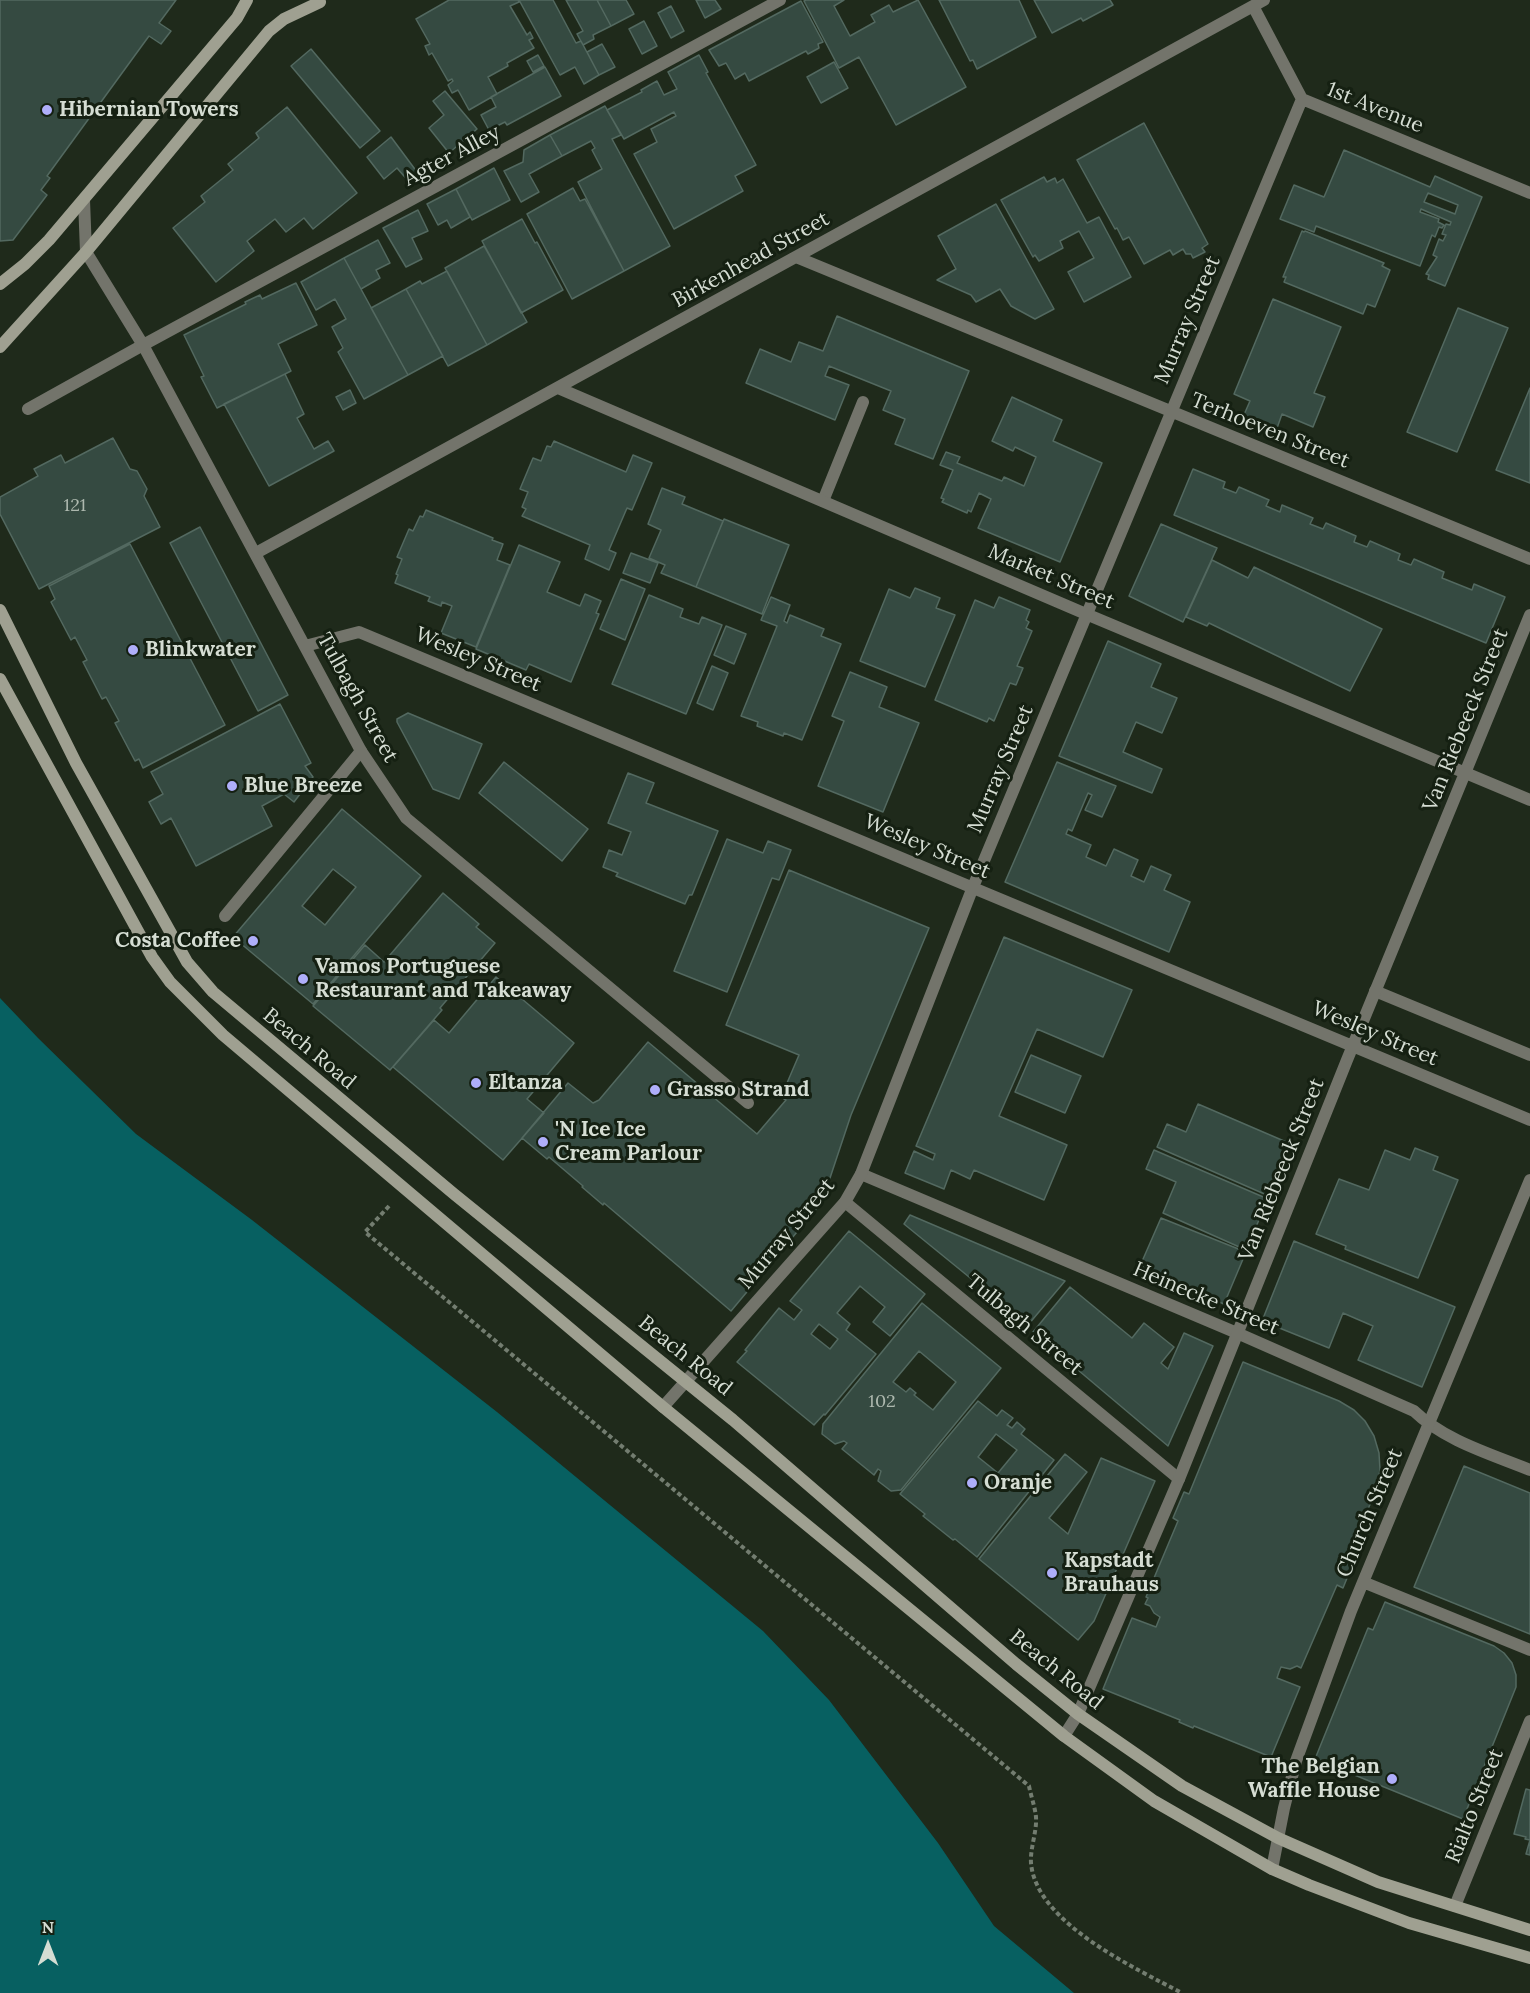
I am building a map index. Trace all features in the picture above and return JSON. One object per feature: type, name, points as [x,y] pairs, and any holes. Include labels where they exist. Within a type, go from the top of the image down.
[{"type":"main road","points":[[0,284],[25,264],[84,200],[237,18],[247,0]]},
{"type":"main road","points":[[297,0],[323,1]]},
{"type":"main road","points":[[0,347],[86,252],[269,31],[284,18],[323,1]]},
{"type":"main road","name":"Beach Road","points":[[0,610],[76,763],[187,962],[213,993],[447,1188],[685,1380],[1016,1664],[1078,1714],[1182,1786],[1278,1838],[1378,1882],[1530,1930]]},
{"type":"main road","points":[[0,679],[152,957],[170,982],[223,1035],[663,1407],[1064,1736],[1154,1801],[1272,1869],[1409,1923],[1530,1959]]},
{"type":"street","name":"Agter Alley","points":[[28,409],[780,0]]},
{"type":"street","name":"1st Avenue","points":[[1259,3],[1302,99],[1530,193]]},
{"type":"street","name":"Birkenhead Street","points":[[256,553],[1259,3]]},
{"type":"street","name":"Murray Street","points":[[663,1407],[845,1202],[861,1174],[973,887],[1302,99]]},
{"type":"street","name":"Tulbagh Street","points":[[84,200],[86,252],[143,345],[361,751],[406,818],[748,1103]]},
{"type":"street","name":"Terhoeven Street","points":[[796,257],[1530,559]]},
{"type":"street","name":"Market Street","points":[[558,388],[1086,614],[1530,800]]},
{"type":"street","points":[[823,501],[863,402]]},
{"type":"street","name":"Van Riebeeck Street","points":[[1064,1736],[1078,1714],[1179,1479],[1375,991],[1530,615]]},
{"type":"street","name":"Wesley Street","points":[[305,646],[359,632],[1530,1120]]},
{"type":"street","points":[[225,916],[361,751]]},
{"type":"street","points":[[1375,991],[1530,1055]]},
{"type":"street","name":"Heinecke Street","points":[[861,1174],[1237,1333],[1414,1411],[1428,1425],[1459,1441],[1530,1470]]},
{"type":"street","name":"Church Street","points":[[1272,1869],[1296,1761],[1363,1582],[1530,1180]]},
{"type":"street","name":"Tulbagh Street","points":[[845,1202],[1179,1479]]},
{"type":"street","points":[[1363,1582],[1530,1650]]},
{"type":"street","name":"Rialto Street","points":[[1455,1906],[1530,1721]]},
{"type":"path","points":[[388,1207],[365,1232],[1029,1786],[1036,1818],[1031,1863],[1037,1887],[1079,1934],[1108,1953],[1182,1993]]},
{"type":"water","points":[[0,998],[136,1134],[252,1220],[497,1412],[763,1631],[829,1700],[938,1843],[994,1926],[1074,1993],[0,1993]]},
{"type":"building","name":"Hibernian Towers","points":[[0,0],[176,0],[159,23],[171,31],[161,44],[149,36],[47,176],[50,178],[41,190],[47,195],[13,240],[0,241]]},
{"type":"building","points":[[449,0],[518,0],[519,2],[510,6],[527,35],[530,32],[533,38],[529,40],[534,48],[488,77],[497,94],[469,110],[458,90],[452,93],[448,85],[453,81],[452,79],[448,81],[432,53],[429,55],[425,46],[430,44],[416,19]]},
{"type":"building","points":[[519,0],[553,0],[576,43],[581,41],[599,75],[584,84],[575,67],[560,75]]},
{"type":"building","points":[[566,0],[597,0],[611,26],[593,35],[594,39],[583,45],[577,34],[583,31]]},
{"type":"building","points":[[597,0],[626,0],[634,14],[611,26]]},
{"type":"building","points":[[696,0],[715,0],[721,9],[705,18]]},
{"type":"building","points":[[844,0],[834,6],[850,36],[875,22],[871,15],[889,5],[893,12],[918,0],[966,87],[896,125],[859,57],[839,68],[804,1]]},
{"type":"building","points":[[939,0],[1019,0],[1036,37],[977,69],[973,60],[970,61]]},
{"type":"building","points":[[1034,0],[1110,0],[1113,5],[1083,21],[1081,18],[1052,33]]},
{"type":"building","points":[[801,1],[823,42],[818,44],[819,48],[808,54],[806,51],[749,81],[745,73],[735,79],[726,63],[719,66],[709,50]]},
{"type":"building","points":[[671,6],[684,31],[671,38],[658,13]]},
{"type":"building","points":[[644,21],[657,46],[642,54],[629,29]]},
{"type":"building","points":[[602,44],[615,67],[599,75],[587,52]]},
{"type":"building","points":[[311,49],[380,131],[360,148],[291,66]]},
{"type":"building","points":[[538,55],[544,66],[533,72],[527,61]]},
{"type":"building","points":[[699,55],[708,72],[706,73],[756,165],[735,176],[743,191],[674,229],[634,154],[657,142],[651,129],[676,116],[674,112],[624,139],[607,110],[642,92],[641,90],[657,81],[664,95],[677,89],[668,72]]},
{"type":"building","points":[[834,62],[848,88],[821,103],[807,77]]},
{"type":"building","points":[[545,67],[561,96],[507,125],[505,122],[489,130],[481,115],[496,107],[491,97]]},
{"type":"building","points":[[445,91],[477,129],[449,153],[429,128],[444,115],[433,101]]},
{"type":"building","points":[[605,106],[621,135],[612,139],[670,246],[624,271],[578,182],[602,169],[592,150],[595,148],[591,141],[562,156],[550,135]]},
{"type":"building","points":[[287,107],[357,193],[313,229],[304,218],[286,232],[275,219],[247,241],[254,251],[216,282],[173,228],[205,202],[201,196],[233,170],[228,164],[259,138],[256,133]]},
{"type":"building","points":[[1144,123],[1208,244],[1202,248],[1205,252],[1193,258],[1183,249],[1173,255],[1170,250],[1144,264],[1129,237],[1123,240],[1117,228],[1115,229],[1077,160]]},
{"type":"building","points":[[550,135],[562,156],[529,174],[539,192],[521,202],[504,171],[523,162],[524,150]]},
{"type":"building","points":[[391,137],[420,176],[410,183],[397,168],[384,179],[367,157]]},
{"type":"building","points":[[1344,150],[1430,187],[1435,176],[1482,197],[1445,286],[1428,279],[1429,275],[1426,274],[1437,257],[1433,255],[1439,239],[1443,241],[1446,235],[1442,234],[1446,224],[1450,225],[1451,222],[1421,209],[1420,212],[1439,219],[1438,222],[1444,225],[1442,228],[1439,227],[1435,237],[1432,235],[1420,266],[1316,226],[1314,232],[1280,219],[1294,185],[1324,197]],"holes":[[[1428,193],[1458,205],[1455,214],[1424,202]]]},
{"type":"building","points":[[494,168],[510,200],[472,220],[456,189]]},
{"type":"building","points":[[1044,177],[1047,182],[1055,178],[1057,183],[1063,179],[1087,223],[1099,217],[1131,277],[1084,302],[1068,272],[1094,258],[1079,231],[1060,241],[1063,248],[1039,261],[1035,255],[1033,257],[1001,200]]},
{"type":"building","points":[[573,188],[580,201],[585,199],[624,271],[572,299],[527,214]]},
{"type":"building","points":[[456,189],[470,217],[451,228],[447,220],[438,225],[427,204]]},
{"type":"building","points":[[996,204],[1054,309],[1035,319],[1011,306],[1000,289],[976,302],[971,295],[937,280],[956,269],[938,236]]},
{"type":"building","points":[[418,210],[428,231],[412,238],[422,259],[406,267],[383,228]]},
{"type":"building","points":[[522,219],[563,290],[521,313],[482,241]]},
{"type":"building","points":[[1302,231],[1384,263],[1382,266],[1390,270],[1375,307],[1367,304],[1363,314],[1284,282],[1286,277],[1283,277]]},
{"type":"building","points":[[378,240],[390,263],[376,270],[380,278],[361,289],[344,258]]},
{"type":"building","points":[[484,246],[527,322],[487,345],[445,268]]},
{"type":"building","points":[[344,258],[408,375],[364,399],[338,352],[343,348],[332,327],[346,319],[335,299],[316,310],[301,282]]},
{"type":"building","points":[[447,271],[487,345],[448,366],[406,289],[420,281],[422,284]]},
{"type":"building","points":[[296,283],[317,325],[278,344],[291,371],[217,408],[201,377],[204,376],[184,335],[260,295],[262,299]]},
{"type":"building","points":[[406,289],[443,356],[408,375],[371,308]]},
{"type":"building","points":[[1273,299],[1341,327],[1314,393],[1325,397],[1313,427],[1282,414],[1276,431],[1243,417],[1250,401],[1234,394]]},
{"type":"building","points":[[1458,308],[1508,328],[1457,452],[1407,432]]},
{"type":"building","points":[[837,316],[969,371],[933,459],[895,444],[905,419],[883,410],[891,391],[829,366],[825,376],[849,385],[835,420],[746,383],[760,349],[791,362],[799,342],[823,351]]},
{"type":"building","points":[[285,374],[304,414],[297,418],[314,449],[328,441],[334,451],[269,486],[224,404]]},
{"type":"building","points":[[1530,388],[1530,483],[1496,470]]},
{"type":"building","points":[[350,390],[356,403],[343,410],[336,397]]},
{"type":"building","points":[[1012,397],[1062,420],[1053,441],[1102,463],[1060,562],[978,528],[991,499],[979,493],[971,512],[968,510],[967,513],[942,502],[944,499],[941,498],[953,470],[940,465],[946,452],[960,457],[957,463],[1002,481],[1004,477],[1024,486],[1036,457],[1015,447],[1013,451],[992,441]]},
{"type":"building","points":[[113,438],[130,469],[137,471],[147,489],[144,496],[160,527],[39,589],[0,514],[0,497],[38,476],[34,469],[61,455],[65,463]]},
{"type":"building","points":[[554,441],[626,472],[633,455],[652,463],[632,510],[627,508],[609,550],[616,553],[609,570],[585,559],[590,545],[522,516],[526,509],[522,507],[528,492],[520,489],[533,458],[541,461],[547,446],[551,447]]},
{"type":"building","points":[[1193,469],[1225,482],[1223,488],[1236,493],[1239,487],[1269,500],[1266,506],[1280,512],[1282,505],[1313,518],[1310,524],[1323,529],[1326,523],[1356,536],[1354,542],[1367,547],[1370,541],[1400,554],[1398,560],[1411,565],[1414,559],[1444,572],[1442,578],[1472,590],[1474,584],[1505,597],[1486,643],[1174,515]]},
{"type":"building","points":[[662,488],[685,497],[682,504],[723,521],[696,587],[661,573],[665,565],[649,558],[661,530],[648,524]]},
{"type":"building","points":[[426,510],[503,544],[497,560],[510,565],[476,647],[441,633],[452,606],[442,602],[441,606],[428,601],[430,597],[395,583],[402,559],[397,557],[409,529],[413,531],[420,516],[423,517]]},
{"type":"building","points":[[724,519],[789,545],[762,614],[696,587]]},
{"type":"building","points":[[1161,524],[1217,548],[1183,622],[1129,596]]},
{"type":"building","points":[[200,527],[288,695],[258,711],[170,543]]},
{"type":"building","name":"Blinkwater","points":[[130,544],[225,725],[143,768],[139,759],[135,761],[115,723],[119,721],[106,697],[102,699],[83,662],[87,660],[75,637],[71,640],[51,602],[55,599],[49,586]]},
{"type":"building","points":[[519,545],[560,562],[547,592],[580,606],[585,594],[601,601],[596,613],[599,614],[571,682],[529,664],[526,670],[476,649]]},
{"type":"building","points":[[631,553],[658,563],[650,583],[623,573]]},
{"type":"building","points":[[1212,560],[1248,578],[1254,567],[1382,629],[1350,691],[1209,623],[1207,626],[1186,617]]},
{"type":"building","points":[[621,579],[645,589],[625,640],[600,629]]},
{"type":"building","points":[[915,588],[940,598],[936,608],[955,615],[925,687],[860,661],[889,589],[910,598]]},
{"type":"building","points":[[649,595],[683,609],[680,617],[699,624],[702,617],[722,625],[686,714],[612,684]]},
{"type":"building","points":[[771,597],[790,605],[784,621],[787,623],[790,615],[824,629],[821,636],[841,644],[802,740],[784,733],[783,736],[757,726],[758,722],[741,716],[777,626],[761,620]]},
{"type":"building","points":[[999,597],[1030,610],[1026,628],[1032,631],[1017,666],[1023,668],[1016,685],[1010,683],[994,721],[989,718],[987,722],[935,700],[975,600],[994,608]]},
{"type":"building","points":[[726,626],[746,634],[734,664],[714,655]]},
{"type":"building","points":[[1108,641],[1161,664],[1151,687],[1177,698],[1162,733],[1136,722],[1123,752],[1162,769],[1152,793],[1059,756]]},
{"type":"building","points":[[712,666],[728,673],[713,710],[697,703]]},
{"type":"building","points":[[850,672],[887,687],[879,707],[919,723],[883,812],[818,786],[844,721],[832,716]]},
{"type":"building","name":"Blue Breeze","points":[[280,704],[311,763],[305,766],[313,777],[294,802],[284,794],[262,806],[272,826],[196,866],[171,818],[161,824],[149,802],[163,794],[151,772]]},
{"type":"building","points":[[408,713],[482,744],[459,799],[433,789],[397,722],[397,719]]},
{"type":"building","points":[[504,762],[588,829],[562,861],[479,793]]},
{"type":"building","points":[[1057,762],[1116,786],[1102,817],[1085,810],[1092,795],[1088,793],[1072,831],[1068,829],[1066,834],[1091,845],[1086,857],[1106,866],[1114,849],[1138,860],[1131,876],[1144,882],[1151,866],[1171,875],[1164,890],[1190,902],[1169,952],[1005,882]]},
{"type":"building","points":[[628,773],[654,783],[646,803],[718,831],[692,895],[689,895],[685,904],[616,876],[618,873],[603,867],[609,850],[622,855],[631,832],[608,823]]},
{"type":"building","points":[[342,809],[421,876],[313,1004],[233,937]],"holes":[[[333,869],[356,887],[325,925],[302,906]]]},
{"type":"building","points":[[727,839],[763,853],[768,841],[791,850],[779,880],[772,878],[727,992],[674,971]]},
{"type":"building","name":"Grasso Strand","points":[[789,870],[929,928],[851,1115],[822,1202],[731,1311],[549,1157],[547,1159],[522,1138],[568,1083],[593,1103],[599,1100],[648,1042],[757,1134],[786,1100],[781,1097],[799,1055],[726,1025]]},
{"type":"building","points":[[443,893],[479,924],[476,927],[495,943],[440,1008],[442,1010],[390,1070],[313,1006],[365,945],[384,962]]},
{"type":"building","points":[[1004,937],[1132,990],[1103,1057],[1037,1029],[999,1116],[1067,1145],[1044,1200],[974,1170],[970,1179],[951,1170],[944,1189],[905,1173],[914,1151],[933,1160],[935,1154],[916,1146]]},
{"type":"building","name":"Eltanza","points":[[496,977],[574,1043],[527,1099],[544,1113],[503,1160],[393,1067],[434,1020],[449,1033]]},
{"type":"building","points":[[1031,1055],[1081,1076],[1065,1113],[1015,1092]]},
{"type":"building","points":[[1198,1104],[1291,1144],[1269,1196],[1157,1147],[1167,1124],[1186,1132]]},
{"type":"building","points":[[1415,1148],[1438,1157],[1433,1170],[1458,1180],[1418,1278],[1345,1249],[1346,1246],[1316,1234],[1339,1179],[1369,1190],[1385,1150],[1410,1160]]},
{"type":"building","points":[[1154,1150],[1268,1199],[1246,1250],[1163,1213],[1176,1182],[1146,1169]]},
{"type":"building","points":[[910,1215],[1065,1281],[1028,1325],[904,1224]]},
{"type":"building","points":[[1161,1218],[1246,1252],[1224,1304],[1151,1273],[1152,1271],[1140,1266]]},
{"type":"building","points":[[849,1231],[925,1294],[890,1336],[873,1322],[885,1307],[860,1286],[837,1313],[850,1324],[846,1330],[876,1354],[814,1425],[737,1362],[779,1308],[794,1320],[802,1310],[790,1301]],"holes":[[[819,1324],[838,1339],[830,1349],[811,1334]]]},
{"type":"building","points":[[1294,1241],[1455,1307],[1422,1387],[1358,1360],[1373,1326],[1343,1313],[1329,1348],[1262,1321]]},
{"type":"building","points":[[1070,1287],[1132,1338],[1144,1323],[1174,1347],[1161,1363],[1168,1369],[1184,1333],[1213,1346],[1168,1446],[1033,1332]]},
{"type":"building","points":[[922,1303],[1001,1368],[901,1490],[891,1491],[878,1481],[881,1471],[878,1469],[874,1475],[842,1449],[847,1443],[844,1441],[835,1444],[822,1434],[823,1424]],"holes":[[[919,1351],[956,1382],[933,1410],[914,1395],[916,1393],[910,1388],[906,1392],[893,1382]]]},
{"type":"building","points":[[1243,1362],[1339,1401],[1354,1410],[1365,1421],[1374,1436],[1379,1453],[1380,1470],[1377,1487],[1348,1559],[1354,1561],[1343,1588],[1337,1585],[1301,1668],[1281,1667],[1279,1672],[1277,1678],[1300,1687],[1271,1757],[1194,1726],[1193,1728],[1179,1722],[1180,1720],[1103,1689],[1132,1618],[1156,1627],[1160,1617],[1145,1604],[1148,1598],[1146,1597],[1178,1521],[1173,1518],[1184,1492],[1189,1494]]},
{"type":"building","name":"Oranje","points":[[978,1401],[997,1416],[1002,1410],[1013,1418],[1007,1425],[1012,1428],[1017,1422],[1025,1429],[1021,1434],[1054,1460],[977,1557],[923,1516],[925,1514],[900,1494]],"holes":[[[996,1434],[1017,1450],[998,1473],[978,1457]]]},
{"type":"building","points":[[1065,1454],[1087,1472],[1049,1518],[1068,1534],[1101,1458],[1155,1481],[1094,1621],[1078,1640],[979,1559]]},
{"type":"building","points":[[1464,1466],[1530,1493],[1530,1634],[1414,1587]]},
{"type":"building","points":[[1385,1602],[1494,1646],[1512,1663],[1516,1675],[1516,1687],[1463,1819],[1315,1759],[1368,1628],[1373,1630]]},
{"type":"building","points":[[1526,1789],[1530,1790],[1530,1840],[1514,1834]]},
{"type":"building","points":[[1530,1840],[1530,1855],[1526,1854]]},
{"type":"place","name":"Hibernian Towers","points":[[47,110]]},
{"type":"place","name":"Blinkwater","points":[[133,650]]},
{"type":"place","name":"Blue Breeze","points":[[232,786]]},
{"type":"place","name":"Costa Coffee","points":[[253,941]]},
{"type":"place","name":"Vamos Portuguese Restaurant and Takeaway","points":[[303,979]]},
{"type":"place","name":"Eltanza","points":[[476,1083]]},
{"type":"place","name":"Grasso Strand","points":[[655,1090]]},
{"type":"place","name":"'N Ice Ice Cream Parlour","points":[[543,1142]]},
{"type":"place","name":"Oranje","points":[[972,1483]]},
{"type":"place","name":"Kapstadt Brauhaus","points":[[1052,1573]]},
{"type":"place","name":"The Belgian Waffle House","points":[[1392,1779]]}]
